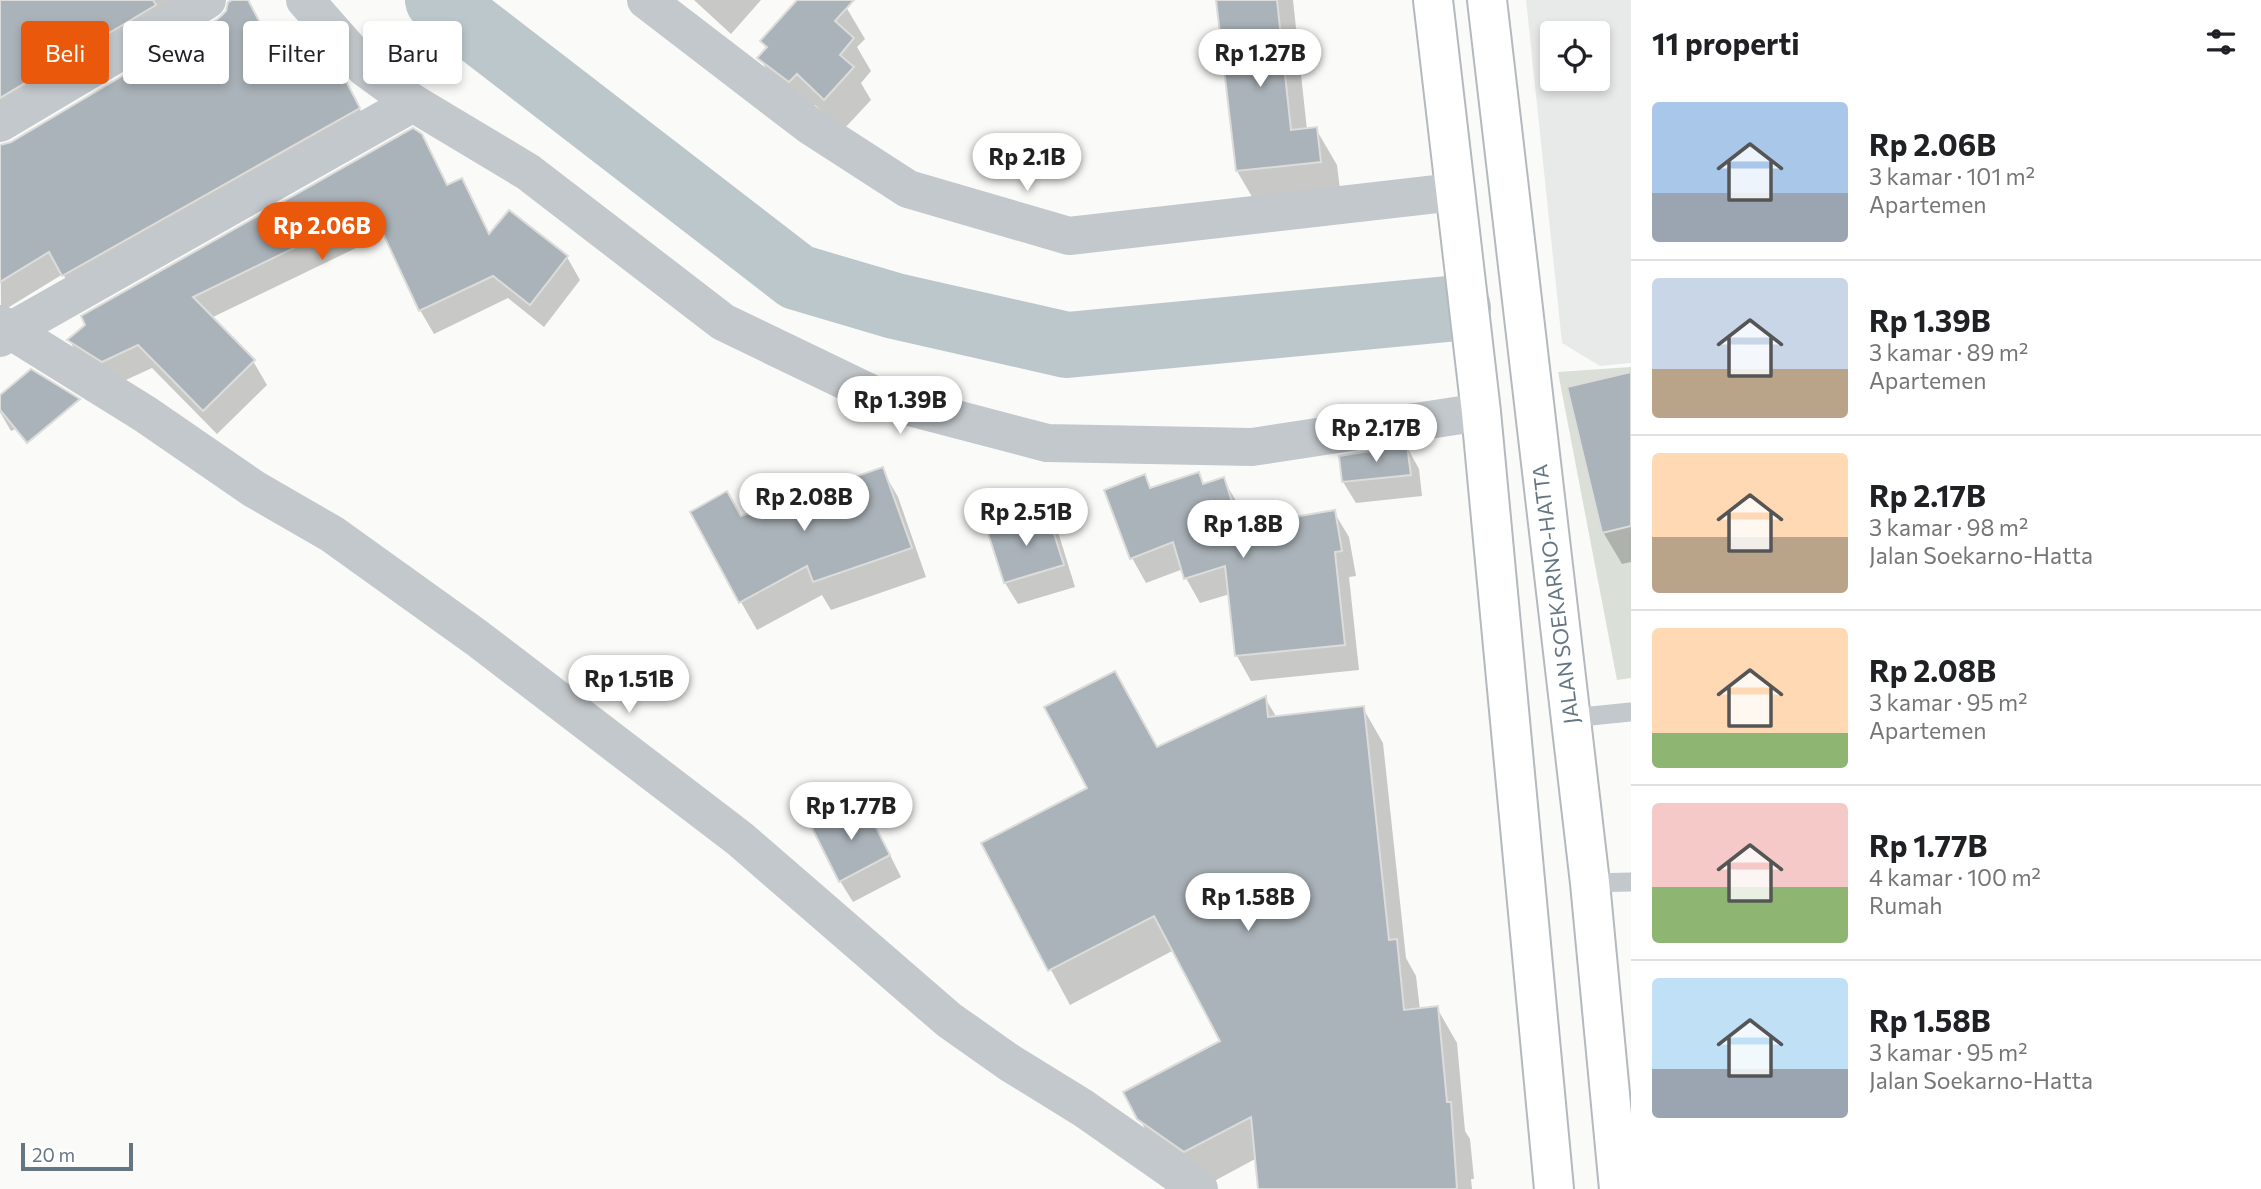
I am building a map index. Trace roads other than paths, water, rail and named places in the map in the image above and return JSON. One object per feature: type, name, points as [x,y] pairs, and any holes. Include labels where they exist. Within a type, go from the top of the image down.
[{"type":"highway","points":[[1433,0],[1481,412],[1555,1189]]},
{"type":"highway","name":"JALAN SOEKARNO-HATTA","points":[[1487,0],[1590,883],[1619,1189]]},
{"type":"street","points":[[0,123],[207,0]]},
{"type":"street","points":[[305,0],[365,68],[413,103],[528,172],[723,322],[887,401],[1047,443],[1061,444],[1252,447],[1481,412]]},
{"type":"street","points":[[646,0],[809,125],[908,189],[1069,236],[1454,192]]},
{"type":"street","points":[[3,331],[413,103]]},
{"type":"street","points":[[3,331],[124,401],[254,489],[332,534],[477,638],[740,839],[949,1020],[1010,1063],[1083,1108],[1199,1189]]},
{"type":"lane","points":[[1571,718],[1631,712]]},
{"type":"lane","points":[[1590,883],[1631,883]]},
{"type":"waterway","points":[[438,0],[797,277],[895,306],[1067,345],[1458,308]]}]
